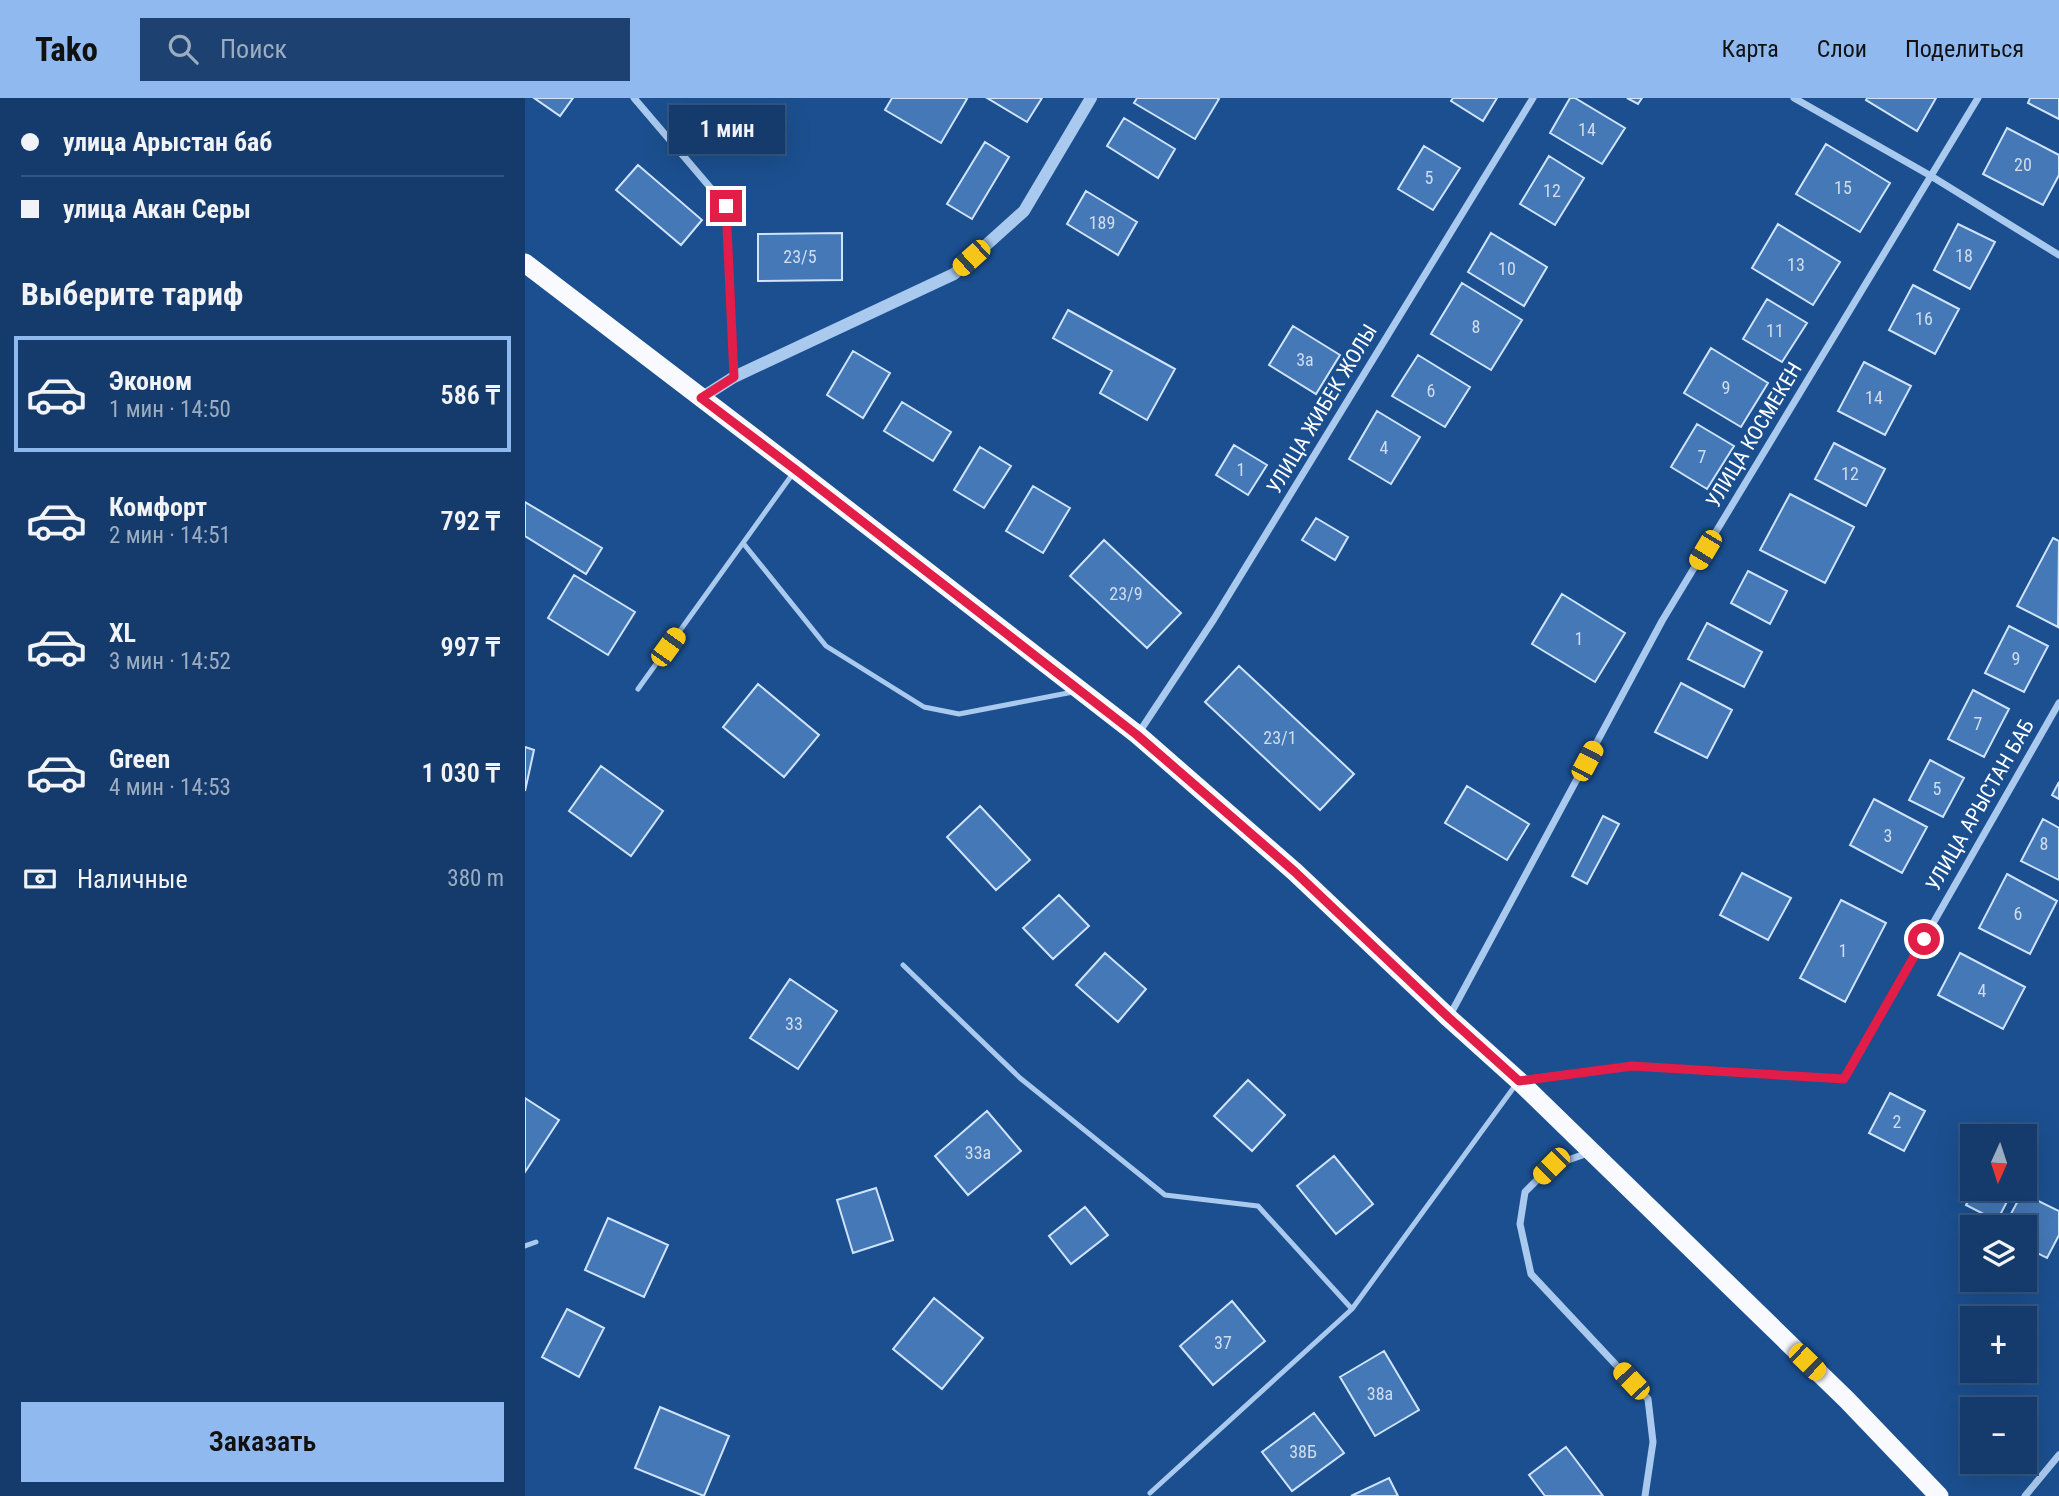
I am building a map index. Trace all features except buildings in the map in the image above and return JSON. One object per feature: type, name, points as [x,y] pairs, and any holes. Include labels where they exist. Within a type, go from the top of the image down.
[{"type":"highway","points":[[525,263],[1137,735],[1295,872],[1519,1081],[1847,1400],[1939,1496]]},
{"type":"street","points":[[634,98],[726,206],[734,377]]},
{"type":"street","points":[[701,398],[734,377],[954,274],[1024,211],[1091,98]]},
{"type":"street","name":"УЛИЦА ЖИБЕК ЖОЛЫ","points":[[1137,735],[1214,619],[1532,98]]},
{"type":"street","points":[[1794,98],[2059,255]]},
{"type":"street","name":"УЛИЦА КОСМЕКЕН","points":[[1449,1018],[1662,621],[1978,98]]},
{"type":"street","name":"УЛИЦА АРЫСТАН БАБ","points":[[1519,1081],[1632,1066],[1844,1079],[2059,704]]},
{"type":"street","points":[[1592,1152],[1551,1166],[1525,1192],[1520,1224],[1531,1274],[1648,1399],[1653,1442],[1644,1496]]},
{"type":"street","points":[[2025,1496],[2059,1455]]},
{"type":"lane","points":[[638,689],[796,470]]},
{"type":"lane","points":[[743,543],[826,646],[924,707],[959,714],[1080,691]]},
{"type":"lane","points":[[903,965],[1020,1078],[1165,1195],[1258,1206],[1352,1309]]},
{"type":"lane","points":[[1150,1493],[1352,1309],[1519,1081]]},
{"type":"lane","points":[[525,1246],[536,1242]]},
{"type":"route","points":[[726,206],[734,377],[701,398],[1137,735],[1295,872],[1519,1081],[1632,1066],[1844,1079],[1924,939]]}]
